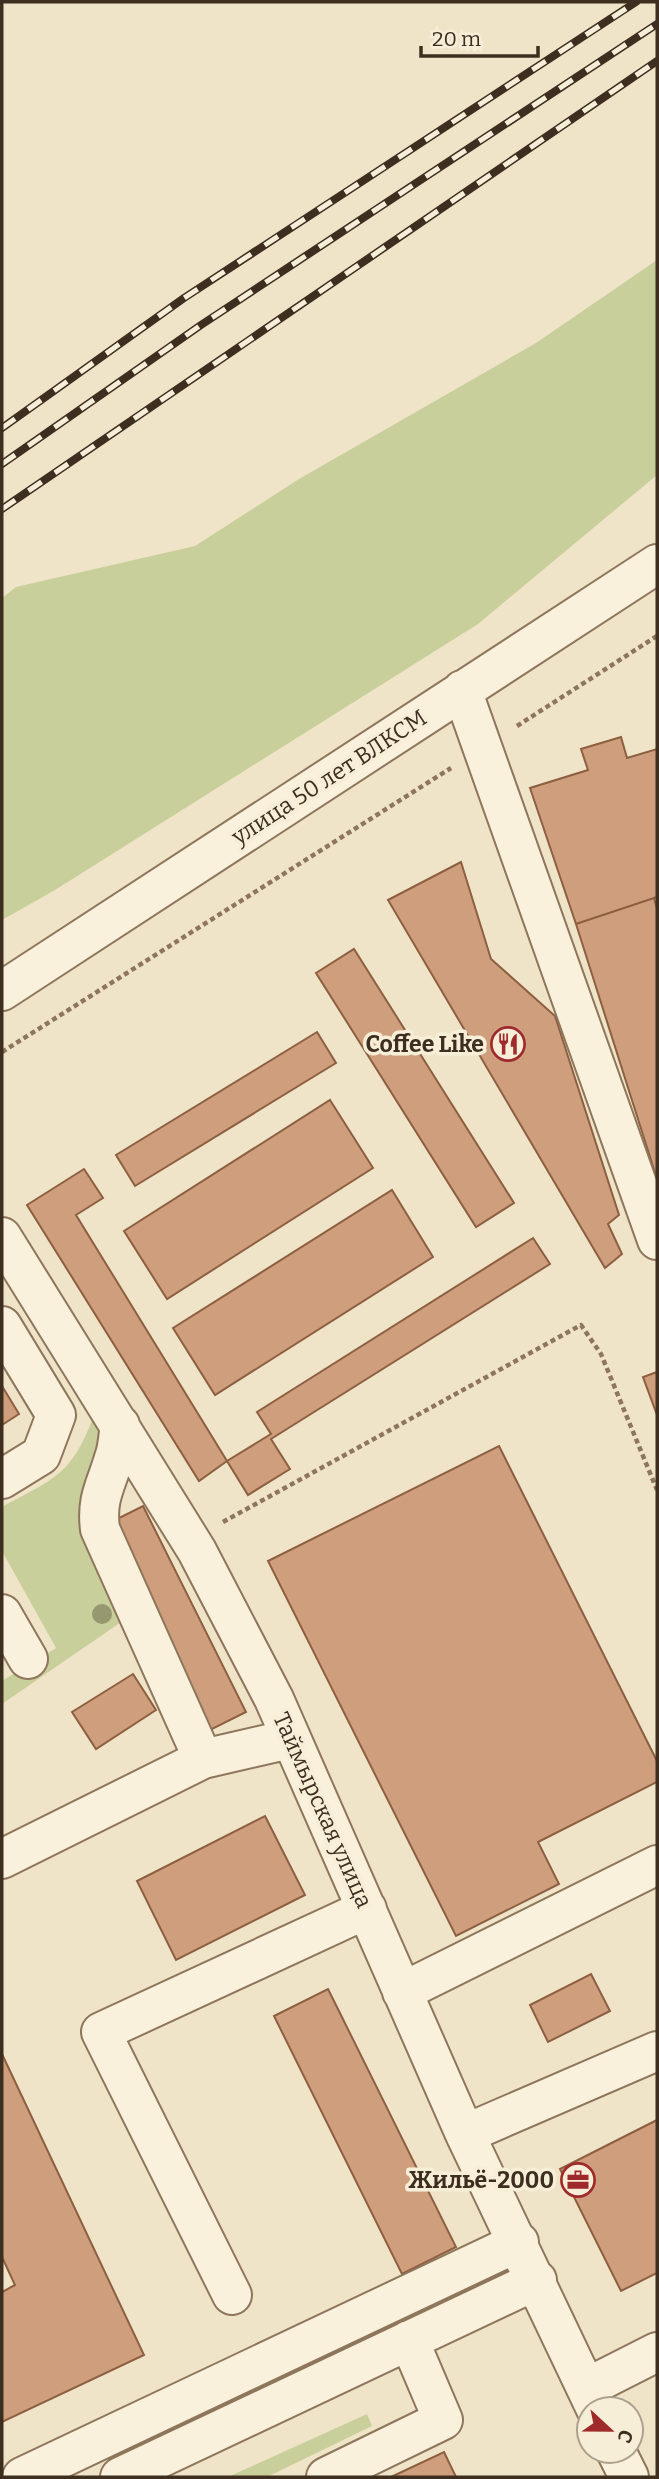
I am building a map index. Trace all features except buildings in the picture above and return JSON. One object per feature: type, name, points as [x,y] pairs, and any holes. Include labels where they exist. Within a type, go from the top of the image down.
[{"type":"street","name":"улица 50 лет ВЛКСМ","points":[[2,991],[657,564]]},
{"type":"street","points":[[462,690],[657,1240]]},
{"type":"street","name":"Таймырская улица","points":[[2,1237],[197,1550],[274,1699],[465,2134],[519,2242],[590,2395]]},
{"type":"street","points":[[2,1479],[41,1455],[56,1415],[3,1332]]},
{"type":"street","points":[[120,1425],[114,1458],[103,1483],[97,1509],[100,1529],[203,1759]]},
{"type":"street","points":[[2,1614],[28,1659]]},
{"type":"street","points":[[2,1859],[203,1759],[290,1739]]},
{"type":"street","points":[[402,1992],[657,1865]]},
{"type":"street","points":[[232,2295],[101,2032],[367,1909]]},
{"type":"street","points":[[465,2134],[657,2051]]},
{"type":"street","points":[[22,2477],[519,2242]]},
{"type":"street","points":[[120,2477],[537,2280]]},
{"type":"street","points":[[326,2477],[443,2420],[409,2340]]},
{"type":"street","points":[[595,2395],[657,2352]]},
{"type":"path","points":[[2,1052],[657,636]]},
{"type":"path","points":[[215,1526],[581,1325],[601,1354],[657,1490]]},
{"type":"green space","points":[[657,260],[657,475],[478,624],[55,890],[2,920],[2,598],[16,587],[195,546],[299,479],[536,343]]},
{"type":"green space","points":[[93,1418],[103,1434],[127,1618],[2,1704],[2,1681],[56,1648],[2,1551],[2,1507],[58,1474],[76,1453]]},
{"type":"green space","points":[[367,2414],[372,2426],[267,2477],[228,2477]]},
{"type":"railway","points":[[2,428],[184,298],[636,2]]},
{"type":"railway","points":[[2,464],[201,325],[657,24]]},
{"type":"railway","points":[[2,509],[657,61]]},
{"type":"place","name":"Coffee Like","points":[[508,1044]]},
{"type":"place","name":"Жильё-2000","points":[[578,2180]]}]
